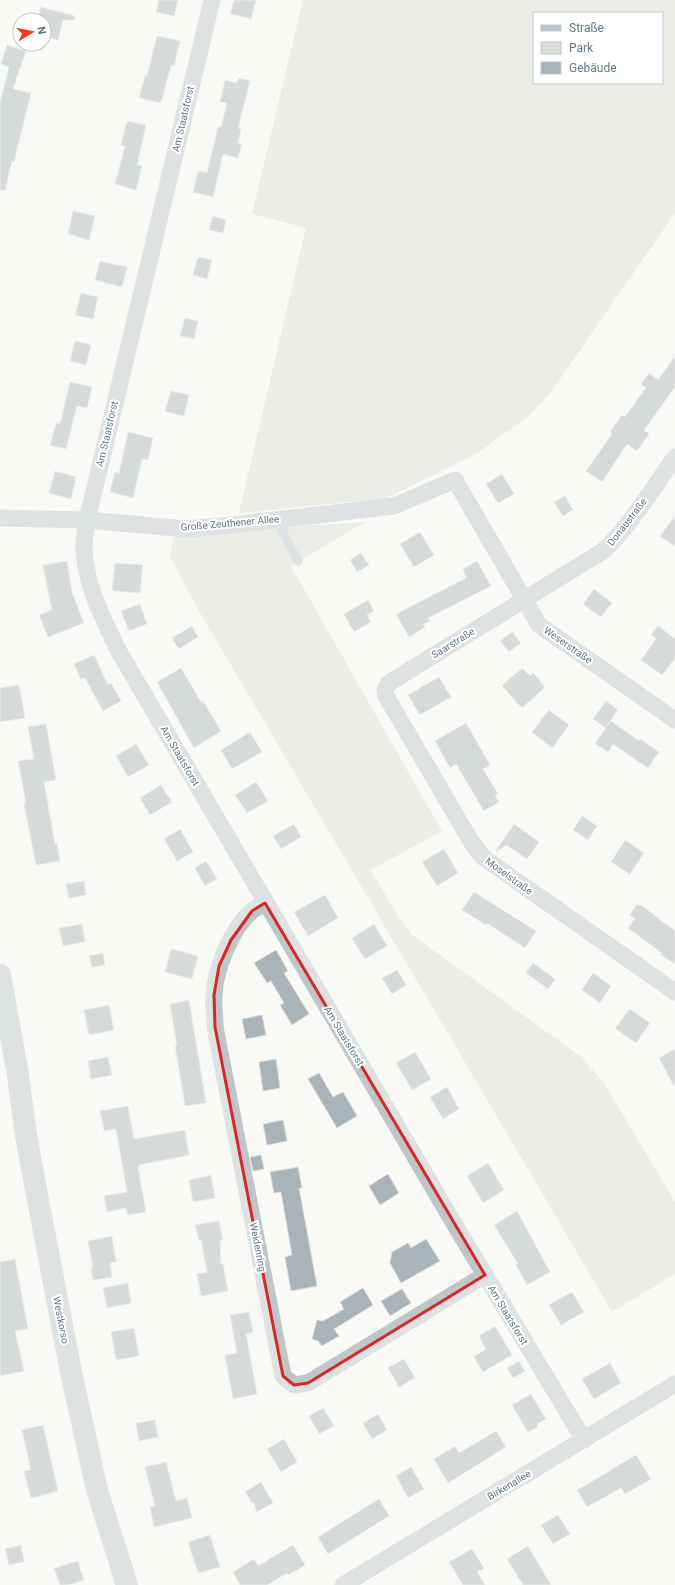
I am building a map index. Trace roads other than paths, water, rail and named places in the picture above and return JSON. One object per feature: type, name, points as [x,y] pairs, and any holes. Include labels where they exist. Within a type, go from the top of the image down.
[{"type":"street","name":"Am Staatsforst","points":[[212,0],[87,520],[84,550],[89,579],[99,611],[118,650],[265,903],[584,1440]]},
{"type":"street","name":"Donaustraße","points":[[525,599],[604,551],[612,543],[675,457]]},
{"type":"street","name":"Große Zeuthener Allee","points":[[0,518],[87,520],[186,528],[394,506],[455,480]]},
{"type":"street","name":"Weserstraße","points":[[455,480],[539,625],[675,720]]},
{"type":"street","name":"Saarstraße","points":[[385,690],[389,683],[525,599]]},
{"type":"street","name":"Moselstraße","points":[[385,690],[386,696],[468,838],[484,858],[675,992]]},
{"type":"street","name":"Weidenring","points":[[265,903],[252,911],[241,923],[219,966],[214,996],[215,1027],[283,1376],[294,1384],[308,1383],[485,1275]]},
{"type":"street","name":"Westkorso","points":[[0,975],[14,1051],[26,1135],[72,1376],[97,1490],[127,1585]]},
{"type":"street","name":"Birkenallee","points":[[343,1585],[674,1384]]},
{"type":"lane","points":[[279,519],[288,544],[298,561]]}]
